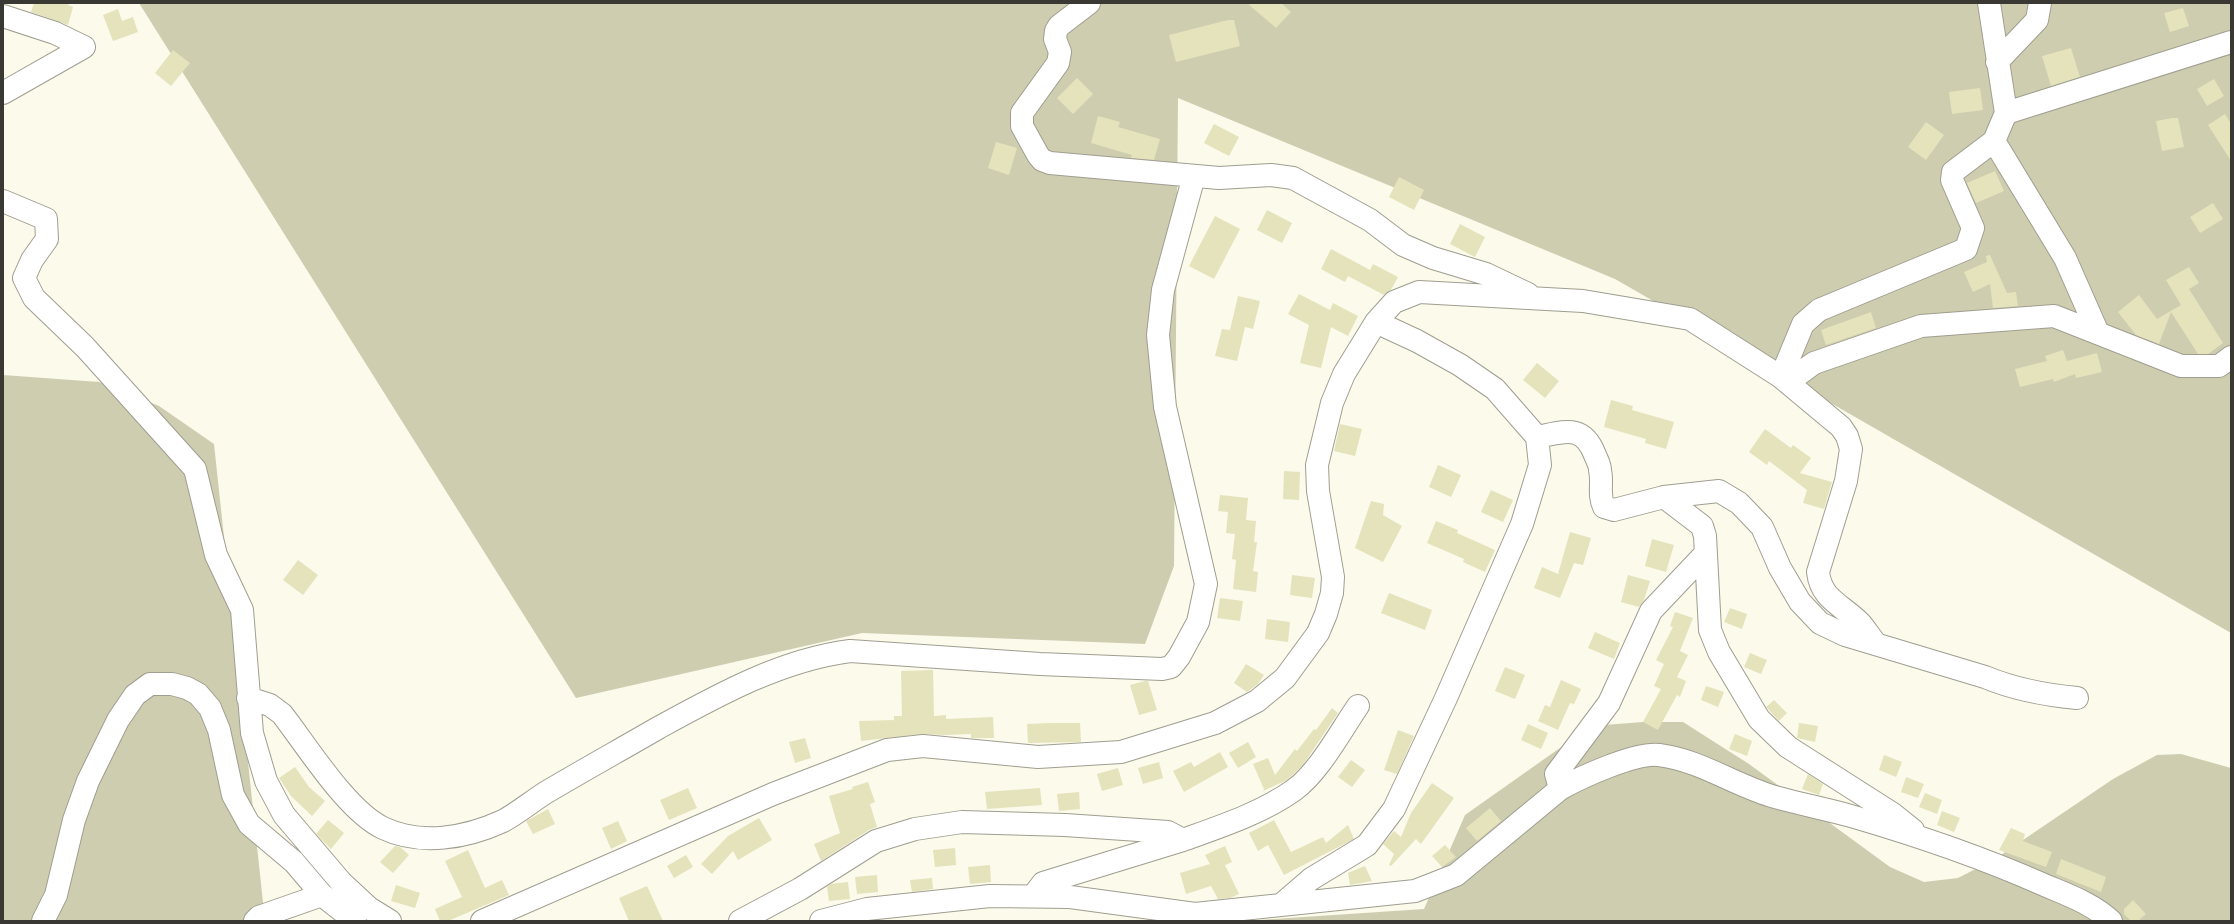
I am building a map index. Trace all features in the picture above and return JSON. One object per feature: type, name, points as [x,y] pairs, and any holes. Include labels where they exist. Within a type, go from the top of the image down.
[{"type":"street","points":[[1089,3],[1059,26],[1055,39],[1060,52],[1058,63],[1022,113],[1022,126],[1042,160],[1050,164],[1218,178],[1271,175],[1293,178],[1370,220],[1403,245],[1433,258],[1486,274],[1536,298]]},
{"type":"street","points":[[1784,379],[1803,324],[1819,310],[1966,249],[1973,228],[1952,180],[1953,172],[1994,141],[2006,113],[1989,3]]},
{"type":"street","points":[[1997,62],[2037,20],[2040,3]]},
{"type":"street","points":[[3,16],[55,33],[84,47],[3,93]]},
{"type":"street","points":[[2006,113],[2231,42]]},
{"type":"street","points":[[1994,141],[2065,258],[2098,332]]},
{"type":"street","points":[[248,698],[270,705],[282,714],[336,784],[361,813],[383,828],[412,838],[446,838],[503,821],[543,794],[699,705],[787,666],[821,655],[850,651],[1040,664],[1162,669],[1171,667],[1179,657],[1198,622],[1206,584],[1165,407],[1158,335],[1163,290],[1194,176]]},
{"type":"street","points":[[3,201],[46,219],[47,239],[32,260],[24,278],[34,298],[85,347],[195,469],[216,555],[242,610],[252,733],[259,762],[266,781],[284,814],[341,882],[369,908],[390,921]]},
{"type":"street","points":[[482,921],[772,794],[888,750],[923,746],[1038,757],[1121,752],[1215,723],[1257,701],[1285,678],[1318,633],[1326,614],[1333,577],[1318,491],[1317,465],[1332,403],[1344,374],[1376,322],[1394,302],[1419,292],[1583,301],[1690,319],[1784,379],[1841,427],[1847,436],[1851,449],[1846,481],[1818,572],[1819,584],[1829,598],[1861,624],[1876,644]]},
{"type":"street","points":[[1784,379],[1814,363],[1922,326],[2054,316],[2098,332],[2181,366],[2219,366],[2231,357]]},
{"type":"street","points":[[1282,904],[1311,879],[1367,845],[1394,809],[1446,698],[1522,524],[1540,466],[1537,437],[1495,389],[1460,365],[1417,341],[1376,322]]},
{"type":"street","points":[[1537,437],[1569,431],[1581,434],[1590,442],[1600,470],[1601,500],[1604,507],[1614,510],[1664,497],[1719,492],[1739,503],[1762,527],[1780,568],[1800,602],[1820,622],[1845,635],[2036,694],[2077,698]]},
{"type":"street","points":[[1664,497],[1702,526],[1705,536],[1710,630],[1719,652],[1759,719],[1788,747],[1893,814],[1923,839]]},
{"type":"street","points":[[1560,789],[1556,774],[1609,703],[1651,611],[1705,554]]},
{"type":"street","points":[[44,921],[56,895],[74,820],[88,781],[118,720],[135,695],[150,684],[172,684],[187,688],[198,694],[210,708],[219,730],[233,795],[249,824],[294,862],[322,895],[355,921]]},
{"type":"street","points":[[1033,896],[1043,883],[1183,840],[1240,819],[1294,790],[1314,770],[1358,706]]},
{"type":"street","points":[[821,921],[867,909],[990,896],[1070,897],[1195,914],[1415,891],[1456,875],[1560,789],[1579,778],[1633,759],[1658,755],[1683,760],[1774,797],[1851,816],[1923,839],[2022,875],[2078,900],[2104,915],[2111,921]]},
{"type":"street","points":[[740,921],[800,889],[876,841],[915,829],[962,822],[1065,825],[1168,832],[1183,840]]},
{"type":"street","points":[[255,921],[259,917],[322,895]]},
{"type":"shaded area","points":[[139,3],[2231,3],[2231,633],[1615,279],[1178,98],[1174,566],[1145,644],[862,633],[576,698]]},
{"type":"shaded area","points":[[3,375],[99,382],[159,406],[214,444],[265,921],[3,921]]},
{"type":"shaded area","points":[[1643,722],[1683,722],[1749,764],[1890,867],[1924,882],[1958,878],[1995,859],[2113,779],[2157,755],[2181,754],[2231,768],[2231,921],[1244,921],[1424,909],[1465,815],[1591,726]]},
{"type":"building","points":[[34,3],[69,3],[68,5],[73,7],[68,25],[31,12]]},
{"type":"building","points":[[1247,3],[1281,3],[1291,12],[1276,28]]},
{"type":"building","points":[[2183,8],[2189,26],[2170,32],[2164,13]]},
{"type":"building","points":[[118,9],[122,21],[133,17],[138,32],[113,41],[103,15]]},
{"type":"building","points":[[1228,20],[1234,20],[1240,46],[1176,62],[1169,35]]},
{"type":"building","points":[[2071,48],[2080,77],[2051,86],[2042,56]]},
{"type":"building","points":[[173,50],[190,63],[171,86],[155,73]]},
{"type":"building","points":[[1077,78],[1093,94],[1073,114],[1057,98]]},
{"type":"building","points":[[2214,79],[2224,96],[2207,106],[2197,89]]},
{"type":"building","points":[[1980,88],[1983,110],[1952,114],[1949,92]]},
{"type":"building","points":[[2225,114],[2231,124],[2231,161],[2208,125]]},
{"type":"building","points":[[1098,116],[1120,122],[1118,127],[1160,139],[1154,160],[1131,158],[1132,155],[1091,143]]},
{"type":"building","points":[[2178,118],[2184,147],[2162,151],[2156,121]]},
{"type":"building","points":[[1926,122],[1944,135],[1926,160],[1908,147]]},
{"type":"building","points":[[1214,124],[1239,137],[1229,156],[1204,143]]},
{"type":"building","points":[[996,142],[1017,148],[1009,175],[988,168]]},
{"type":"building","points":[[1995,171],[2004,191],[1976,203],[1967,183]]},
{"type":"building","points":[[1399,177],[1424,190],[1414,210],[1389,197]]},
{"type":"building","points":[[2213,203],[2223,219],[2200,233],[2190,217]]},
{"type":"building","points":[[1267,210],[1292,223],[1282,243],[1257,230]]},
{"type":"building","points":[[1215,216],[1240,229],[1214,279],[1189,266]]},
{"type":"building","points":[[1460,224],[1485,237],[1475,257],[1450,244]]},
{"type":"building","points":[[1331,249],[1370,270],[1373,264],[1398,277],[1391,290],[1384,295],[1348,276],[1345,282],[1321,269]]},
{"type":"building","points":[[1990,255],[2007,293],[2016,292],[2018,306],[1993,308],[1990,284],[1973,292],[1964,272],[1987,262],[1986,256]]},
{"type":"building","points":[[2189,267],[2199,283],[2189,289],[2223,343],[2208,354],[2198,354],[2171,312],[2159,344],[2136,335],[2118,312],[2139,295],[2157,319],[2181,305],[2166,280]]},
{"type":"building","points":[[1299,294],[1330,310],[1333,303],[1358,316],[1348,336],[1331,327],[1321,368],[1300,363],[1309,325],[1288,314]]},
{"type":"building","points":[[1238,296],[1260,301],[1253,329],[1245,327],[1237,361],[1215,356],[1222,329],[1230,330]]},
{"type":"building","points":[[1871,312],[1876,328],[1826,345],[1821,330]]},
{"type":"building","points":[[2063,350],[2067,361],[2097,353],[2102,372],[2076,378],[2075,374],[2054,382],[2053,379],[2020,387],[2015,369],[2047,361],[2045,356]]},
{"type":"building","points":[[1537,363],[1559,381],[1545,398],[1523,380]]},
{"type":"building","points":[[1611,400],[1633,406],[1632,410],[1674,422],[1666,449],[1645,443],[1646,439],[1604,427]]},
{"type":"building","points":[[1340,424],[1362,429],[1355,456],[1334,451]]},
{"type":"building","points":[[1765,429],[1791,448],[1793,445],[1811,458],[1800,473],[1832,482],[1824,509],[1803,503],[1807,490],[1769,461],[1767,465],[1749,452]]},
{"type":"building","points":[[1438,465],[1461,475],[1451,497],[1429,487]]},
{"type":"building","points":[[1284,471],[1300,472],[1299,500],[1283,499]]},
{"type":"building","points":[[1491,490],[1513,500],[1503,522],[1481,512]]},
{"type":"building","points":[[1220,495],[1248,498],[1246,520],[1256,521],[1254,542],[1257,542],[1253,571],[1258,572],[1256,592],[1233,589],[1236,560],[1232,559],[1235,534],[1226,533],[1228,512],[1218,511]]},
{"type":"building","points":[[1371,501],[1384,504],[1383,515],[1402,526],[1383,562],[1355,548]]},
{"type":"building","points":[[1436,521],[1458,530],[1457,533],[1495,550],[1485,572],[1463,562],[1464,559],[1427,543]]},
{"type":"building","points":[[1570,532],[1591,538],[1583,565],[1574,563],[1560,598],[1534,588],[1542,567],[1558,574]]},
{"type":"building","points":[[1652,539],[1674,545],[1666,572],[1645,566]]},
{"type":"building","points":[[298,560],[318,575],[303,595],[283,580]]},
{"type":"building","points":[[1292,575],[1315,578],[1312,598],[1290,595]]},
{"type":"building","points":[[1628,575],[1650,581],[1644,600],[1639,607],[1621,602]]},
{"type":"building","points":[[1389,593],[1432,610],[1425,630],[1381,613]]},
{"type":"building","points":[[1220,598],[1243,601],[1240,621],[1217,618]]},
{"type":"building","points":[[1730,608],[1747,614],[1742,629],[1724,622]]},
{"type":"building","points":[[1675,612],[1693,618],[1680,651],[1688,655],[1677,677],[1686,681],[1680,697],[1677,695],[1658,730],[1643,722],[1661,689],[1654,686],[1664,664],[1656,660],[1673,627],[1670,626]]},
{"type":"building","points":[[1267,619],[1290,622],[1288,642],[1265,639]]},
{"type":"building","points":[[1595,632],[1620,643],[1614,659],[1588,648]]},
{"type":"building","points":[[1750,653],[1767,660],[1761,674],[1744,667]]},
{"type":"building","points":[[1246,664],[1264,675],[1258,684],[1247,692],[1234,683]]},
{"type":"building","points":[[1505,667],[1525,675],[1515,699],[1495,691]]},
{"type":"building","points":[[933,670],[934,716],[946,715],[946,719],[993,717],[994,738],[971,738],[971,734],[922,734],[861,741],[859,721],[894,720],[894,716],[902,716],[901,671]]},
{"type":"building","points":[[1561,680],[1581,689],[1574,704],[1570,703],[1558,730],[1538,721],[1545,705],[1550,707]]},
{"type":"building","points":[[1148,681],[1157,710],[1139,715],[1130,685]]},
{"type":"building","points":[[1706,686],[1724,692],[1718,707],[1701,700]]},
{"type":"building","points":[[1774,700],[1787,713],[1779,721],[1766,707]]},
{"type":"building","points":[[1332,708],[1338,713],[1303,765],[1287,780],[1263,791],[1264,789],[1253,764],[1268,758],[1275,775],[1295,749],[1297,751],[1314,729],[1316,730]]},
{"type":"building","points":[[1080,723],[1081,742],[1028,743],[1027,724]]},
{"type":"building","points":[[1799,723],[1818,726],[1815,742],[1797,738]]},
{"type":"building","points":[[1528,724],[1548,733],[1541,749],[1521,740]]},
{"type":"building","points":[[1398,730],[1414,736],[1397,774],[1384,770]]},
{"type":"building","points":[[1735,734],[1752,741],[1747,756],[1729,749]]},
{"type":"building","points":[[805,738],[811,758],[795,763],[789,742]]},
{"type":"building","points":[[1248,742],[1256,757],[1238,768],[1229,753]]},
{"type":"building","points":[[1220,752],[1228,767],[1184,792],[1173,771],[1191,762],[1194,767]]},
{"type":"building","points":[[1884,755],[1902,762],[1896,777],[1879,770]]},
{"type":"building","points":[[1351,760],[1365,770],[1352,787],[1338,777]]},
{"type":"building","points":[[1159,762],[1163,778],[1143,784],[1138,768]]},
{"type":"building","points":[[295,767],[309,787],[325,801],[312,816],[291,796],[279,778]]},
{"type":"building","points":[[1118,768],[1123,785],[1102,791],[1097,774]]},
{"type":"building","points":[[1808,774],[1823,784],[1819,795],[1802,789]]},
{"type":"building","points":[[1906,777],[1924,784],[1918,798],[1901,792]]},
{"type":"building","points":[[868,782],[875,802],[870,804],[877,827],[869,830],[821,861],[814,844],[840,833],[829,796],[853,789],[852,787]]},
{"type":"building","points":[[1432,783],[1454,798],[1421,844],[1416,839],[1391,866],[1389,865],[1394,854],[1383,844],[1394,831],[1401,837],[1411,813]]},
{"type":"building","points":[[688,788],[697,808],[669,820],[660,800]]},
{"type":"building","points":[[1040,788],[1042,805],[987,809],[985,792]]},
{"type":"building","points":[[1079,792],[1080,809],[1059,811],[1057,794]]},
{"type":"building","points":[[1925,793],[1942,800],[1937,814],[1919,807]]},
{"type":"building","points":[[1490,808],[1501,821],[1477,841],[1466,828]]},
{"type":"building","points":[[548,809],[555,824],[533,834],[526,821]]},
{"type":"building","points":[[1942,811],[1960,818],[1954,832],[1937,825]]},
{"type":"building","points":[[759,818],[772,840],[738,860],[733,851],[712,874],[701,864],[728,836]]},
{"type":"building","points":[[328,820],[344,833],[331,849],[316,834]]},
{"type":"building","points":[[1274,820],[1291,852],[1323,837],[1326,843],[1348,825],[1354,839],[1284,875],[1268,845],[1258,851],[1249,833]]},
{"type":"building","points":[[618,821],[627,841],[611,849],[602,828]]},
{"type":"building","points":[[2011,828],[2025,834],[2023,841],[2052,852],[2046,867],[1999,850]]},
{"type":"building","points":[[1445,845],[1456,857],[1442,867],[1432,856]]},
{"type":"building","points":[[395,846],[400,847],[409,855],[393,873],[380,862]]},
{"type":"building","points":[[1225,846],[1232,862],[1225,865],[1239,894],[1230,898],[1218,899],[1211,886],[1186,894],[1180,873],[1210,864],[1205,855]]},
{"type":"building","points":[[955,848],[956,865],[935,867],[933,850]]},
{"type":"building","points":[[468,850],[485,888],[502,880],[509,895],[448,921],[440,921],[435,909],[462,897],[445,861]]},
{"type":"building","points":[[686,855],[693,867],[674,878],[667,866]]},
{"type":"building","points":[[2061,859],[2106,877],[2101,892],[2056,874]]},
{"type":"building","points":[[990,865],[991,882],[970,884],[968,867]]},
{"type":"building","points":[[1365,866],[1372,881],[1350,885],[1348,873]]},
{"type":"building","points":[[877,875],[878,892],[857,894],[855,877]]},
{"type":"building","points":[[932,878],[933,889],[912,892],[910,880]]},
{"type":"building","points":[[848,882],[850,899],[829,901],[827,887],[831,884]]},
{"type":"building","points":[[396,885],[420,893],[415,908],[391,901]]},
{"type":"building","points":[[647,886],[663,921],[629,921],[619,898]]},
{"type":"building","points":[[2133,900],[2146,914],[2138,921],[2131,921],[2124,914],[2124,909]]}]
